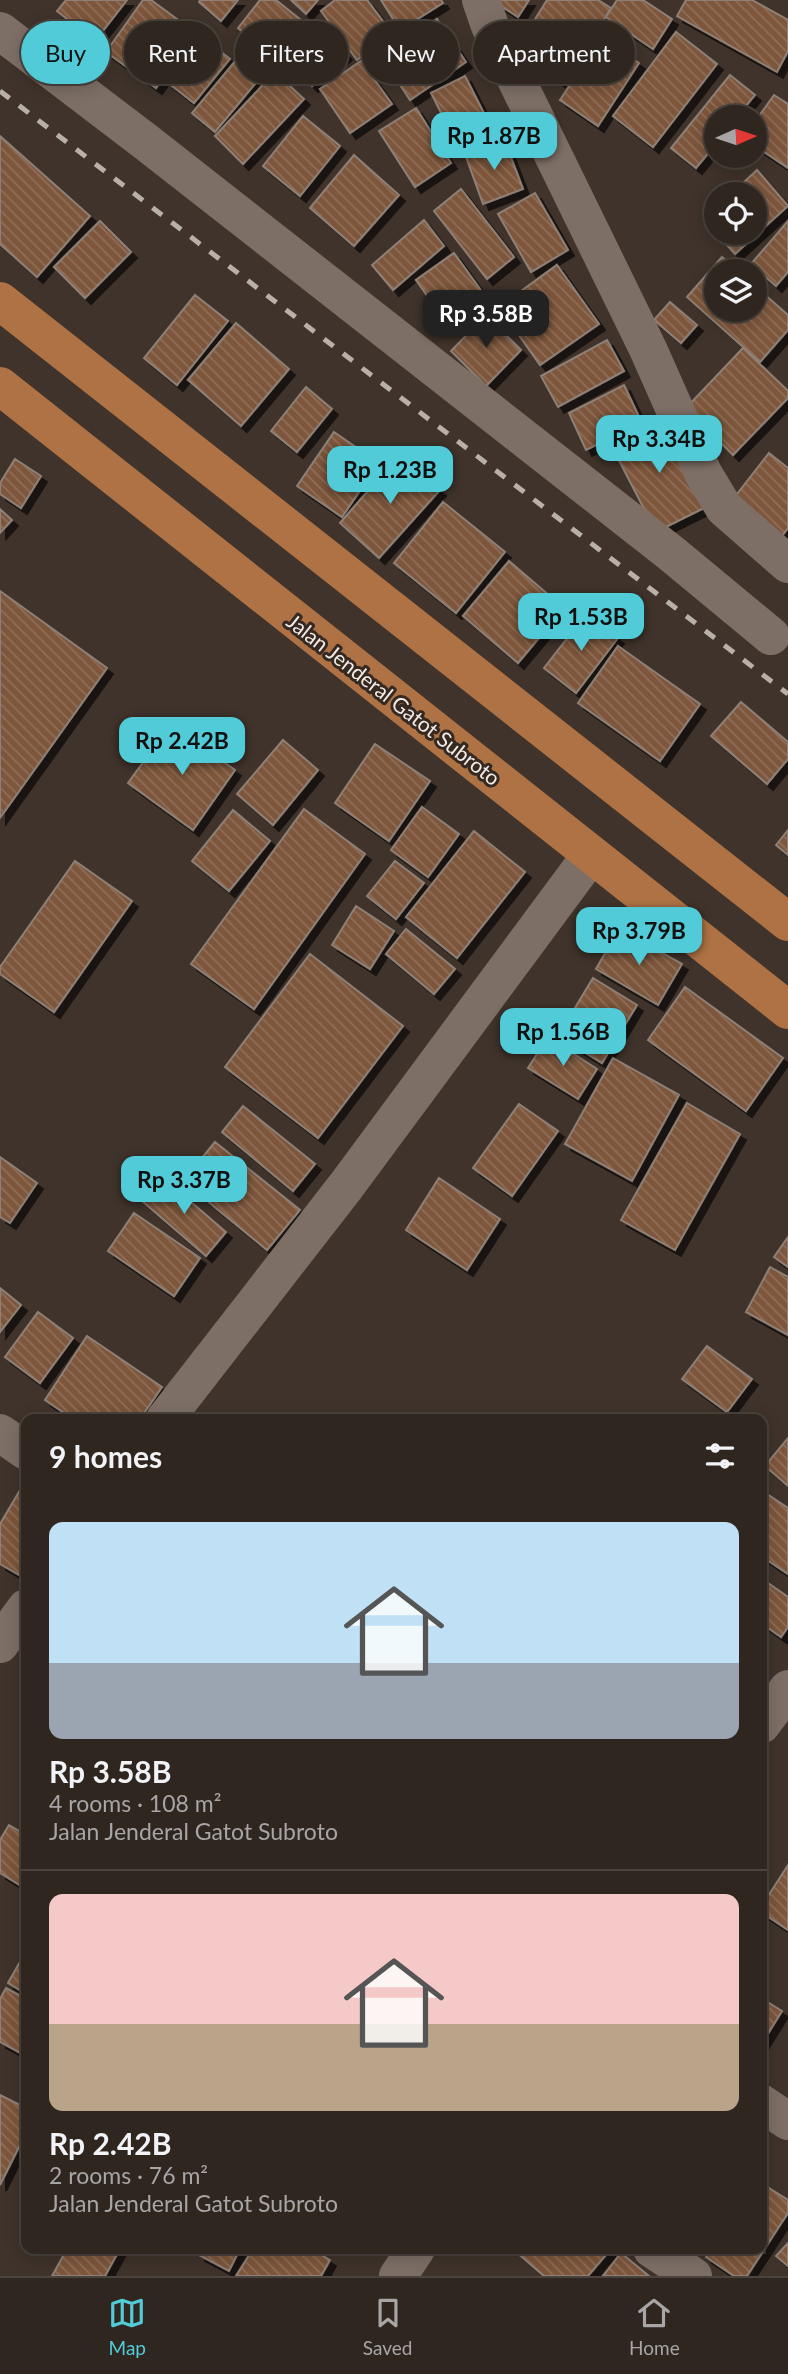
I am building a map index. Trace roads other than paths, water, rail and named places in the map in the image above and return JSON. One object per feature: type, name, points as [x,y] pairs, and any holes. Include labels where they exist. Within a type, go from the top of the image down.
[{"type":"main road","points":[[0,301],[788,922]]},
{"type":"main road","name":"Jalan Jenderal Gatot Subroto","points":[[0,386],[788,1010]]},
{"type":"street","points":[[481,0],[490,26],[642,338],[703,473],[724,508],[788,564]]},
{"type":"street","points":[[0,31],[661,545],[782,632]]},
{"type":"street","points":[[169,1414],[346,1186],[591,855]]},
{"type":"street","points":[[0,1433],[21,1448]]},
{"type":"street","points":[[0,1644],[21,1615]]},
{"type":"street","points":[[767,1717],[788,1689]]},
{"type":"street","points":[[767,2107],[788,2121]]},
{"type":"street","points":[[398,2276],[413,2254]]},
{"type":"street","points":[[660,2254],[693,2276]]},
{"type":"railway","points":[[0,91],[788,694]]}]
